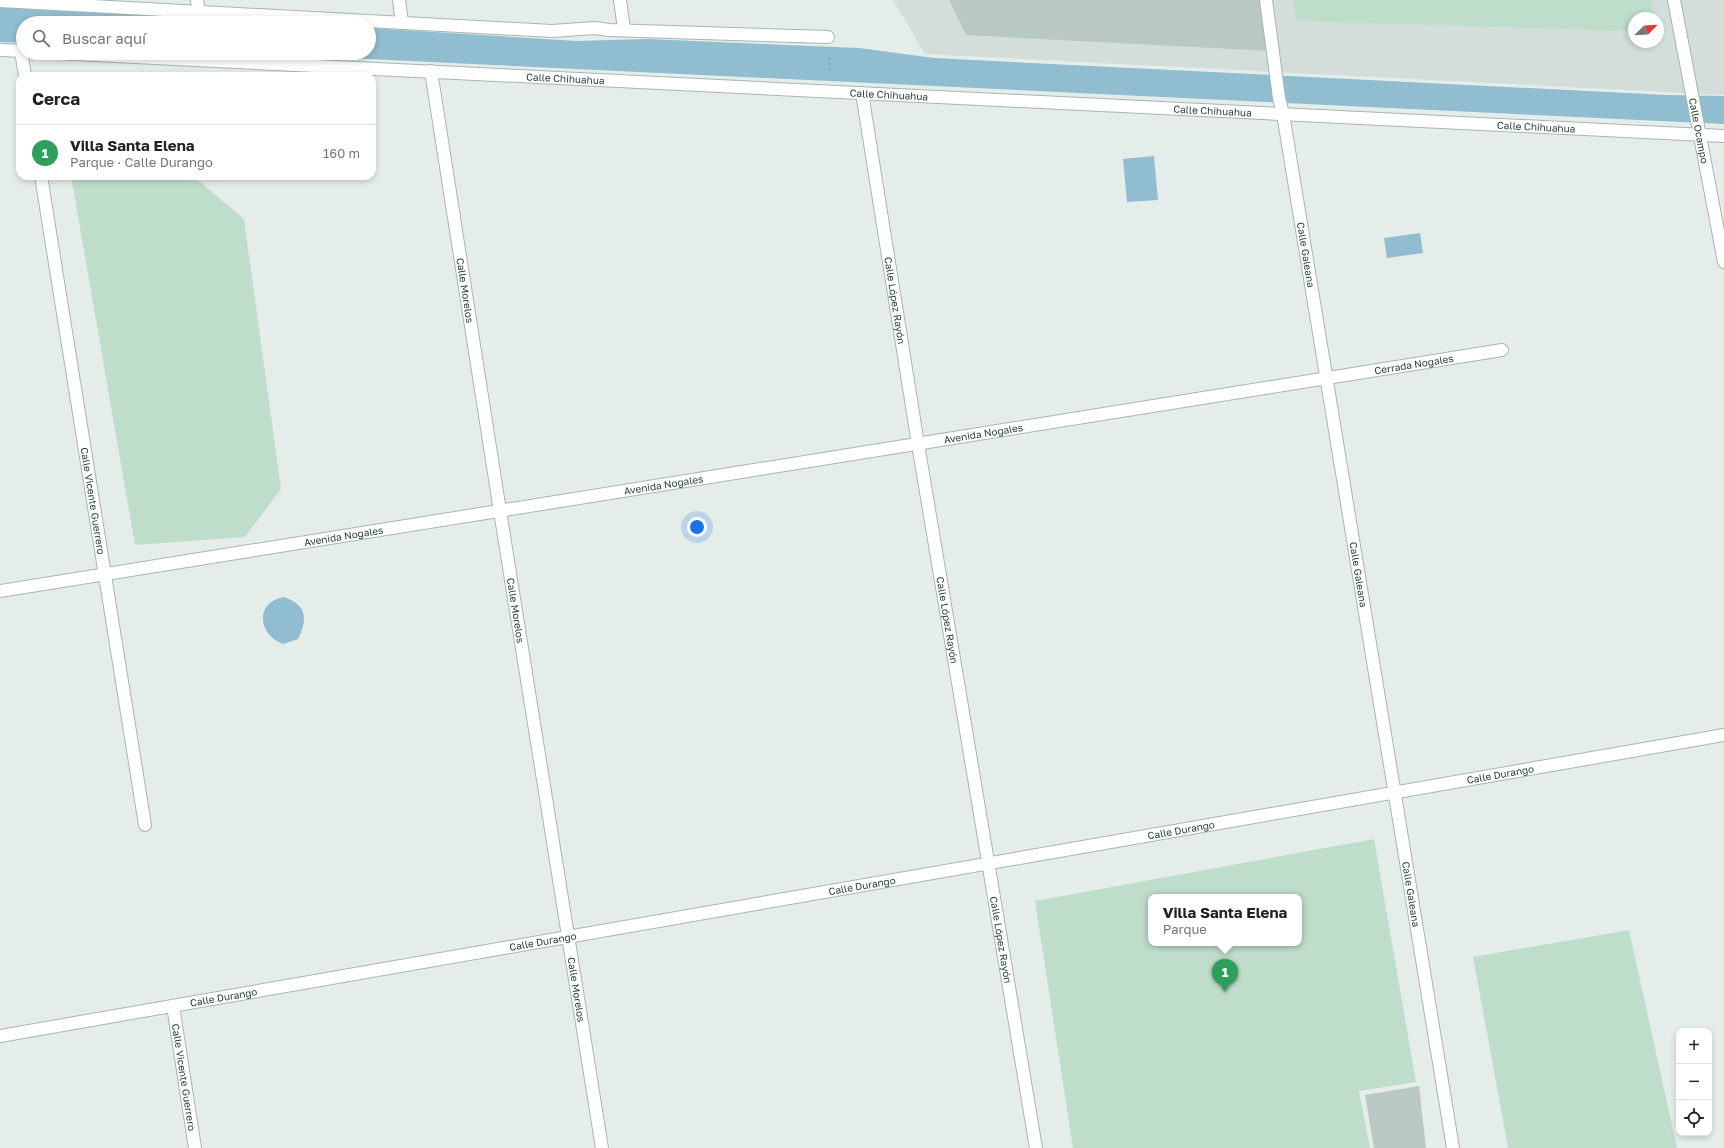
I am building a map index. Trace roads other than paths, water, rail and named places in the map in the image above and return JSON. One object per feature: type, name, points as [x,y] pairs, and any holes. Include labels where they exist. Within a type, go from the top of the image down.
[{"type":"street","points":[[197,0],[199,13]]},
{"type":"street","points":[[399,0],[402,23]]},
{"type":"street","points":[[620,0],[624,29]]},
{"type":"street","name":"Calle Galeana","points":[[1266,0],[1280,98],[1453,1148]]},
{"type":"street","name":"Calle Ocampo","points":[[1674,0],[1724,262]]},
{"type":"street","points":[[4,1],[260,16]]},
{"type":"street","points":[[376,22],[552,31],[595,28],[828,37]]},
{"type":"street","points":[[0,50],[16,51]]},
{"type":"street","points":[[23,60],[25,72]]},
{"type":"street","name":"Calle Chihuahua","points":[[194,60],[1724,136]]},
{"type":"street","name":"Calle Morelos","points":[[431,72],[602,1148]]},
{"type":"street","name":"Calle López Rayón","points":[[862,92],[918,444],[1036,1148]]},
{"type":"street","name":"Calle Vicente Guerrero","points":[[41,180],[144,826]]},
{"type":"street","name":"Cerrada Nogales","points":[[1326,378],[1502,350]]},
{"type":"street","name":"Avenida Nogales","points":[[0,592],[1326,378]]},
{"type":"street","name":"Calle Durango","points":[[0,1036],[1724,735]]},
{"type":"street","name":"Calle Vicente Guerrero","points":[[173,1006],[195,1148]]},
{"type":"water","points":[[0,5],[175,16],[16,16],[16,43],[0,42]]},
{"type":"water","points":[[376,28],[576,41],[647,39],[859,48],[934,58],[1666,95],[1724,96],[1724,124],[376,59]]},
{"type":"water","points":[[1154,156],[1158,200],[1127,202],[1123,159]]},
{"type":"water","points":[[1420,233],[1423,253],[1387,258],[1384,238]]},
{"type":"water","points":[[284,597],[297,604],[301,609],[304,619],[298,639],[283,644],[268,634],[264,626],[263,619],[264,612],[268,605],[274,600]]},
{"type":"place","name":"Villa Santa Elena","points":[[1225,992]]}]
